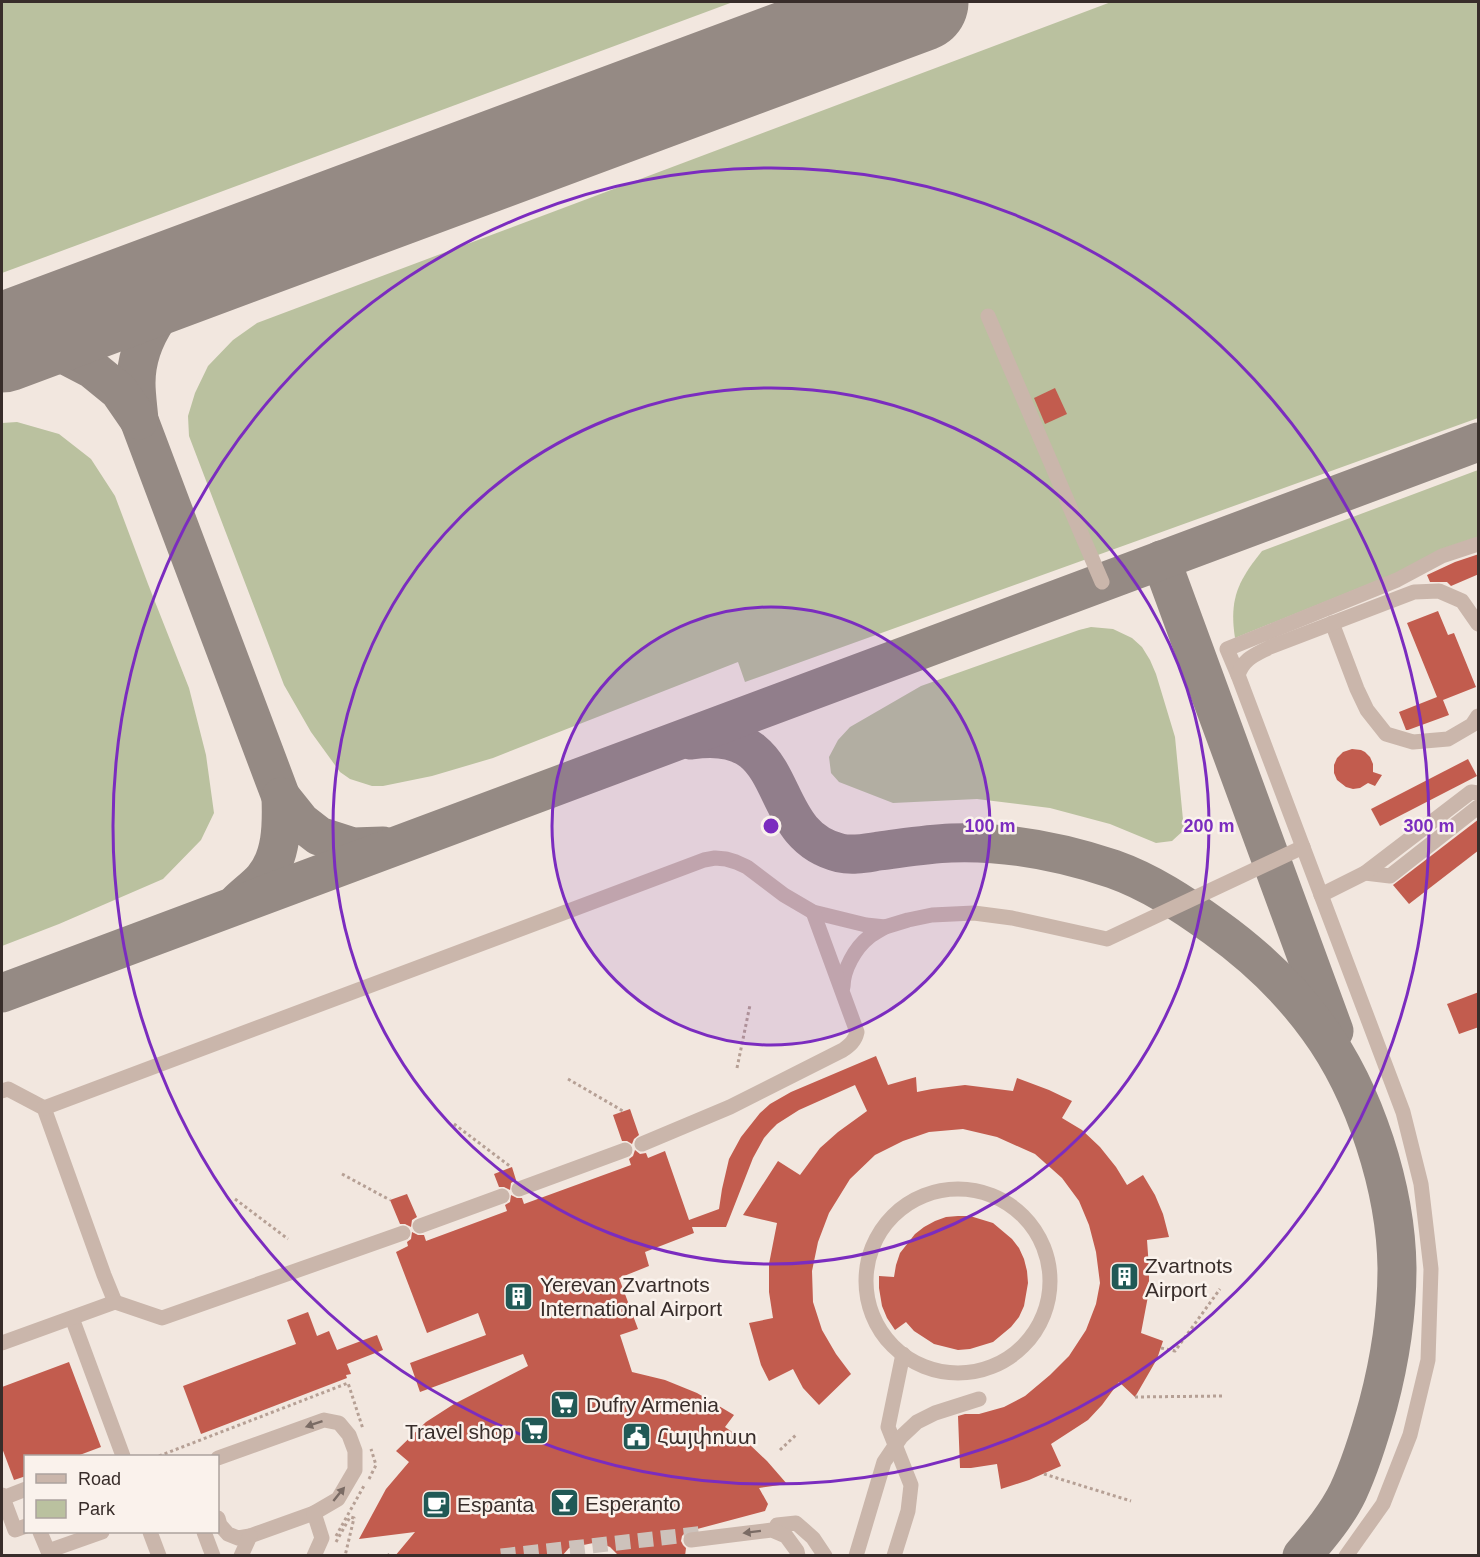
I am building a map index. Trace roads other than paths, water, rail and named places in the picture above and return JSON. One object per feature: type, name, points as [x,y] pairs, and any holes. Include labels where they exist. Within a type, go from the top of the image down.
[{"type":"lane","points":[[988,316],[1102,582]]},
{"type":"lane","points":[[1346,1556],[1383,1504],[1410,1435],[1428,1360],[1431,1269],[1420,1184],[1403,1112],[1227,649],[1396,580],[1443,556],[1479,544]]},
{"type":"lane","points":[[1238,675],[1241,665],[1270,646],[1414,592],[1439,591],[1462,601],[1479,624]]},
{"type":"lane","points":[[1332,623],[1362,700],[1386,734],[1413,742],[1448,739],[1472,725],[1479,716]]},
{"type":"lane","points":[[1321,895],[1365,873],[1471,792],[1479,793]]},
{"type":"lane","points":[[1365,873],[1390,876],[1479,807]]},
{"type":"lane","points":[[843,993],[846,969],[855,953],[868,937],[885,927],[932,915],[974,914],[1022,920],[1107,939],[1303,847]]},
{"type":"lane","points":[[44,1108],[704,860],[726,859],[747,867],[784,895],[813,912],[866,925],[885,927]]},
{"type":"lane","points":[[642,1144],[730,1107],[851,1044],[856,1038],[857,1032],[813,912]]},
{"type":"lane","points":[[2,1091],[8,1089],[44,1108],[115,1302]]},
{"type":"lane","points":[[519,1189],[625,1150]]},
{"type":"lane","points":[[945,1190],[981,1192],[1001,1199],[1013,1207],[1034,1228],[1046,1254],[1049,1268],[1047,1303],[1032,1336],[1022,1347],[1005,1359],[971,1372],[956,1373],[935,1370],[903,1354],[887,1339],[875,1321],[867,1294],[866,1272],[871,1251],[884,1226],[905,1206],[918,1198],[945,1190]]},
{"type":"lane","points":[[420,1226],[502,1196]]},
{"type":"lane","points":[[2,1343],[115,1302],[162,1318],[403,1233]]},
{"type":"lane","points":[[72,1318],[118,1455]]},
{"type":"lane","points":[[894,1556],[908,1511],[911,1485],[888,1427],[903,1354]]},
{"type":"lane","points":[[856,1556],[884,1462],[901,1437],[917,1422],[935,1413],[979,1399]]},
{"type":"lane","points":[[219,1458],[324,1420],[339,1423],[348,1435],[355,1451],[355,1470],[338,1499],[314,1513],[250,1536],[238,1538],[228,1534],[219,1522]]},
{"type":"lane","points":[[24,1491],[2,1497],[15,1530],[24,1527]]},
{"type":"lane","points":[[314,1513],[322,1538],[314,1556]]},
{"type":"lane","points":[[777,1526],[796,1523],[813,1538],[825,1556]]},
{"type":"lane","points":[[691,1540],[772,1530],[786,1536],[798,1556]]},
{"type":"lane","points":[[40,1533],[48,1551],[99,1533]]},
{"type":"lane","points":[[150,1533],[159,1556]]},
{"type":"lane","points":[[204,1533],[213,1556]]},
{"type":"lane","points":[[241,1556],[250,1536]]},
{"type":"tunnel","points":[[501,1556],[706,1533]]},
{"type":"place","name":"Zvartnots Airport","points":[[1124,1277]]},
{"type":"place","name":"Yerevan Zvartnots International Airport","points":[[519,1296]]},
{"type":"place","name":"Dufry Armenia","points":[[565,1404]]},
{"type":"place","name":"Travel shop","points":[[535,1431]]},
{"type":"place","name":"Հայփոստ","points":[[636,1436]]},
{"type":"place","name":"Esperanto","points":[[564,1503]]},
{"type":"place","name":"Espanta","points":[[436,1504]]}]
